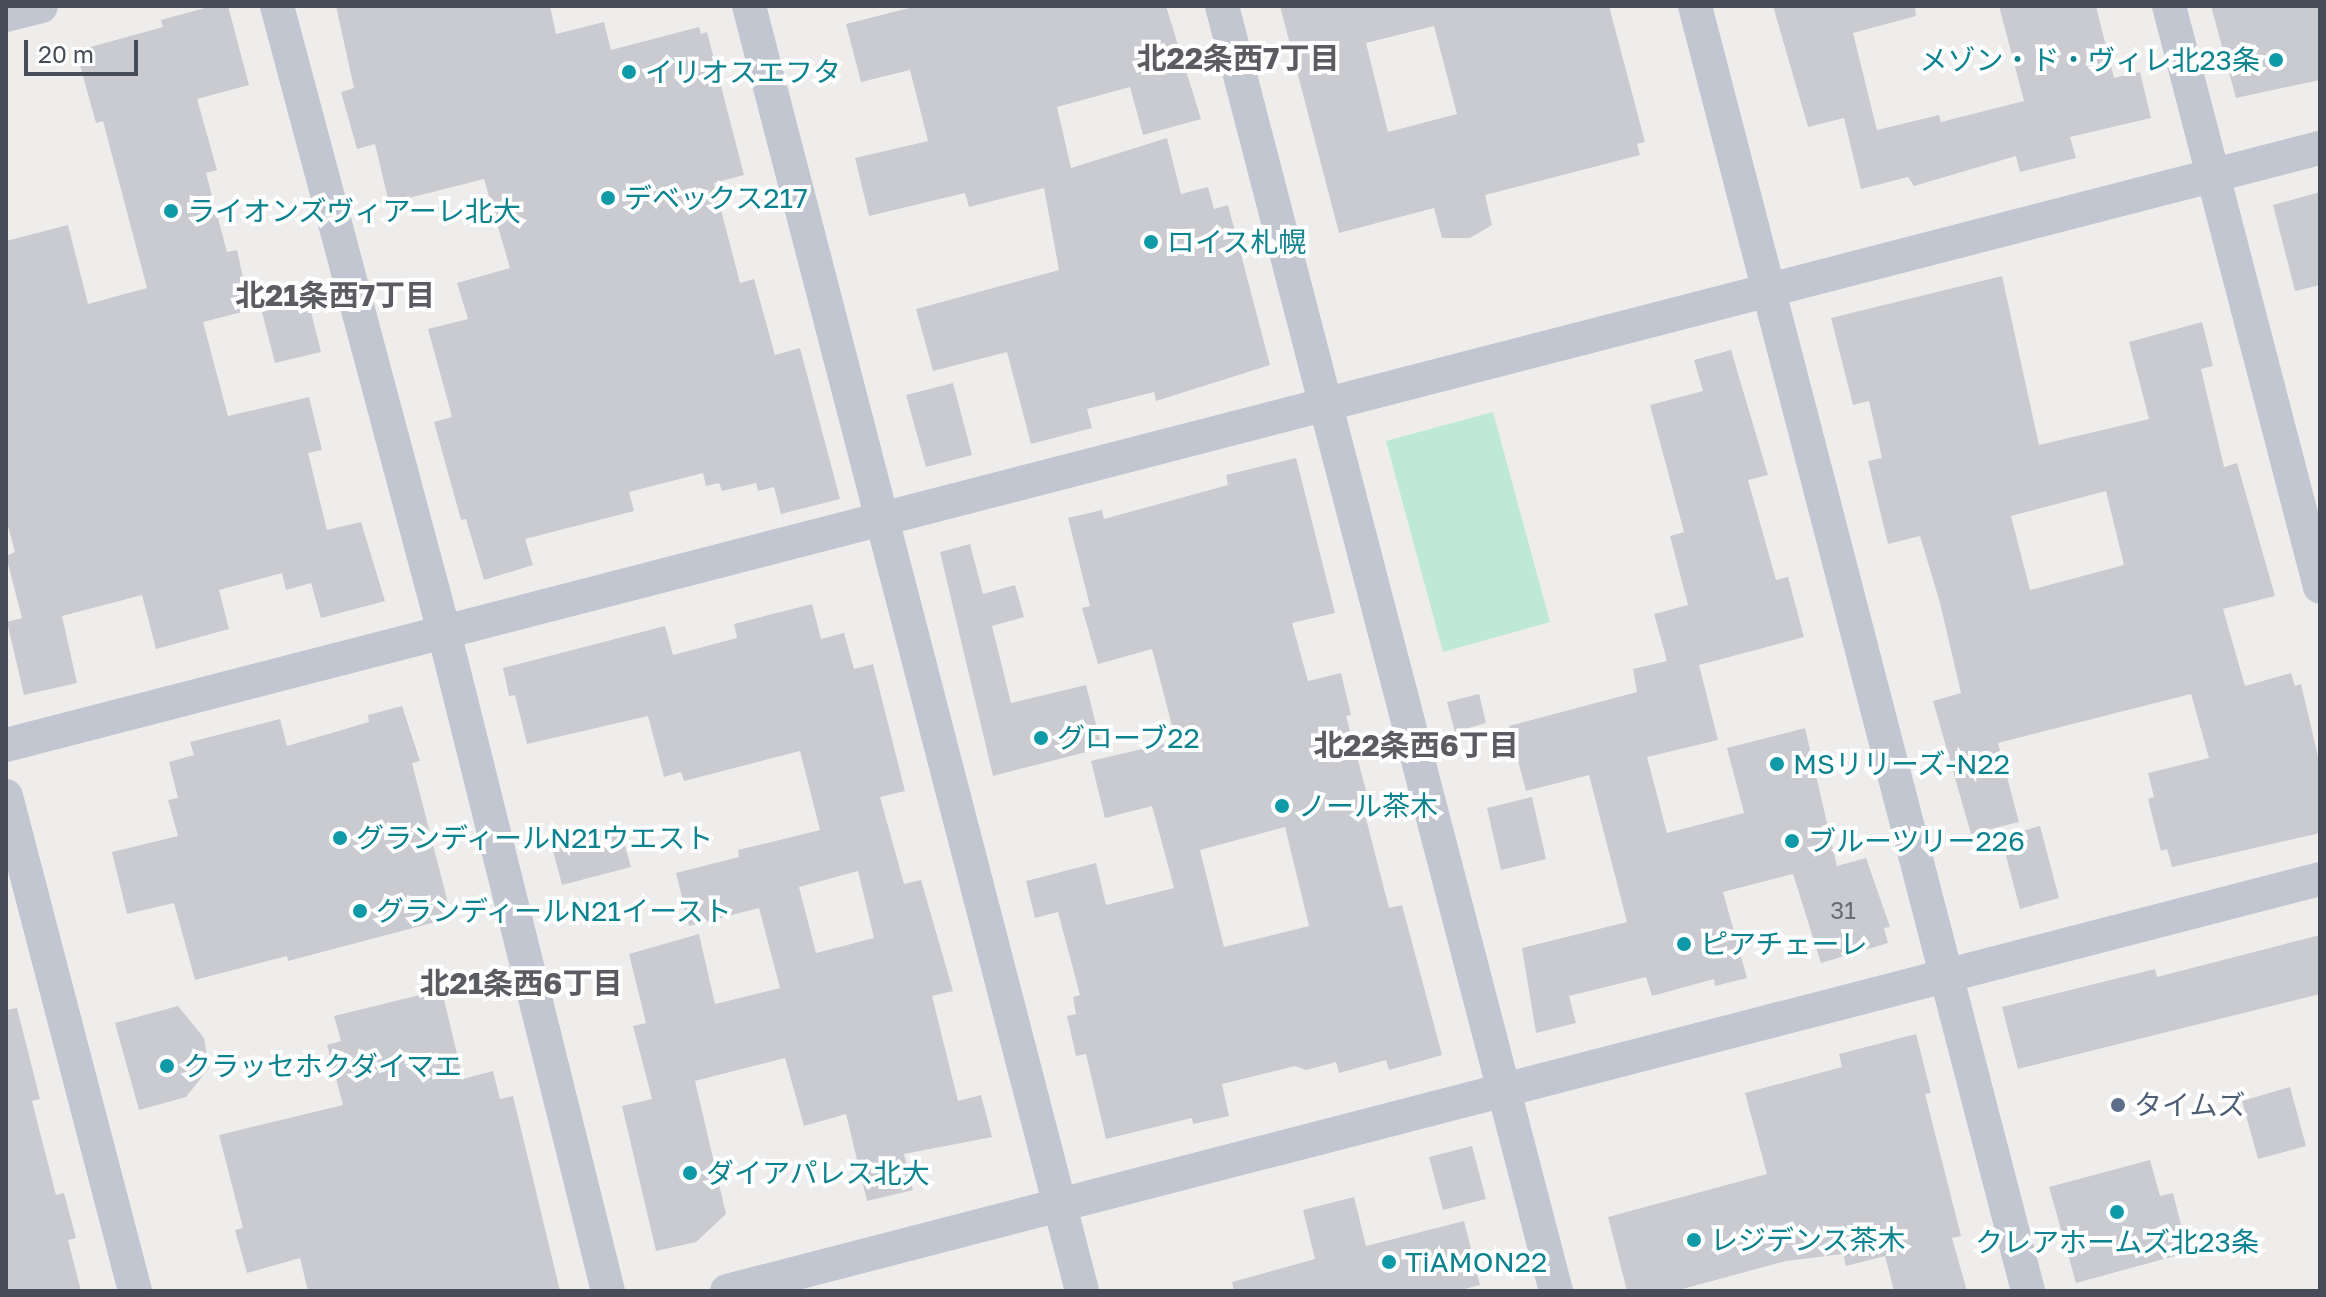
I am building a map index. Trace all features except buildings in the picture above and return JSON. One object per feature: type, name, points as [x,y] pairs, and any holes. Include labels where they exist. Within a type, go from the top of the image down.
[{"type":"street","points":[[6,15],[41,6]]},
{"type":"street","points":[[277,6],[444,632],[608,1291]]},
{"type":"street","points":[[749,6],[1082,1291]]},
{"type":"street","points":[[1222,6],[1556,1291]]},
{"type":"street","points":[[1695,6],[2028,1291]]},
{"type":"street","points":[[2169,6],[2320,587]]},
{"type":"street","points":[[6,745],[2320,148]]},
{"type":"street","points":[[6,796],[135,1291]]},
{"type":"street","points":[[727,1291],[2320,879]]},
{"type":"green space","points":[[1493,412],[1550,622],[1443,652],[1386,441]]},
{"type":"place","name":"メゾン・ド・ヴィレ北23条","points":[[2276,60]]},
{"type":"place","name":"イリオスエフタ","points":[[629,72]]},
{"type":"place","name":"デベックス217","points":[[608,198]]},
{"type":"place","name":"ライオンズヴィアーレ北大","points":[[171,211]]},
{"type":"place","name":"ロイス札幌","points":[[1151,242]]},
{"type":"place","name":"グローブ22","points":[[1041,738]]},
{"type":"place","name":"MSリリーズ-N22","points":[[1777,764]]},
{"type":"place","name":"ノール茶木","points":[[1282,806]]},
{"type":"place","name":"グランディールN21ウエスト","points":[[340,838]]},
{"type":"place","name":"ブルーツリー226","points":[[1792,841]]},
{"type":"place","name":"グランディールN21イースト","points":[[360,911]]},
{"type":"place","name":"ピアチェーレ","points":[[1684,944]]},
{"type":"place","name":"クラッセホクダイマエ","points":[[167,1066]]},
{"type":"place","name":"タイムズ","points":[[2118,1105]]},
{"type":"place","name":"ダイアパレス北大","points":[[690,1173]]},
{"type":"place","name":"クレアホームズ北23条","points":[[2117,1212]]},
{"type":"place","name":"レジデンス茶木","points":[[1694,1240]]},
{"type":"place","name":"TiAMON22","points":[[1389,1262]]},
{"type":"district","name":"北22条西7丁目","points":[[1238,58]]},
{"type":"district","name":"北21条西7丁目","points":[[335,295]]},
{"type":"district","name":"北22条西6丁目","points":[[1416,745]]},
{"type":"district","name":"北21条西6丁目","points":[[521,983]]}]
